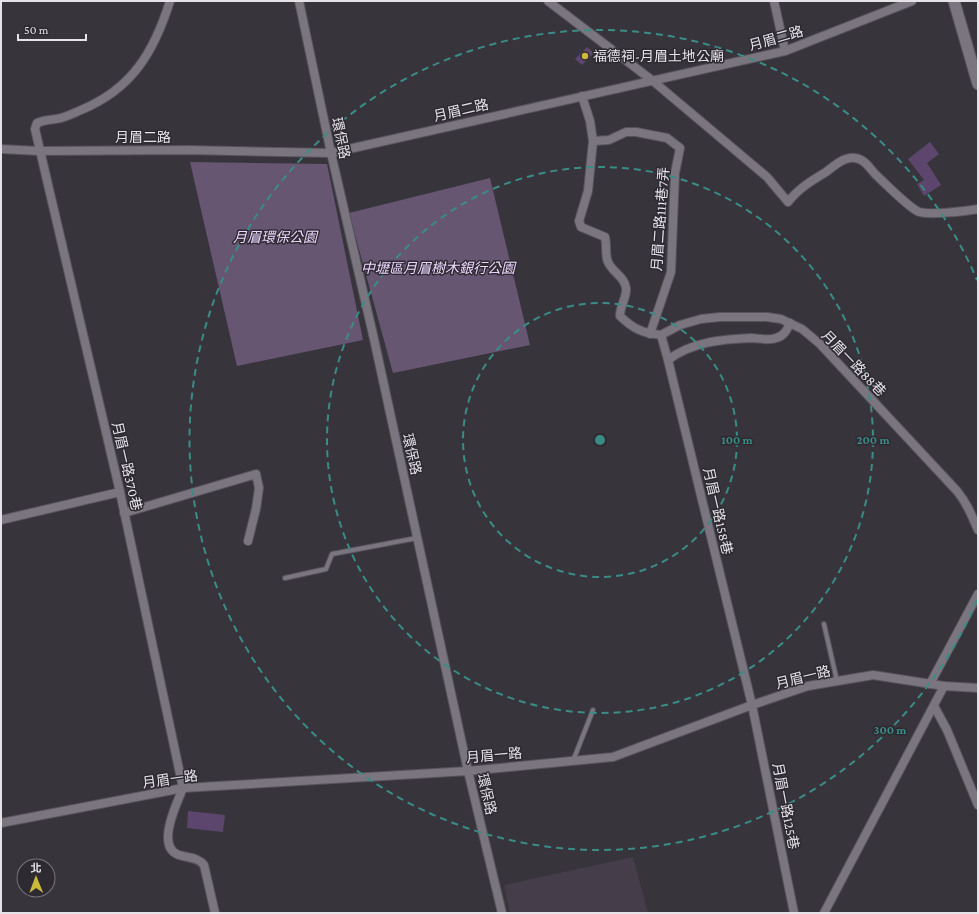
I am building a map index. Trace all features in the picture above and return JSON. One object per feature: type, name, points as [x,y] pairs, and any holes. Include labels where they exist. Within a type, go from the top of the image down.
[{"type":"street","name":"月眉一路370巷","points":[[170,1],[165,17],[144,60],[120,88],[108,97],[88,107],[60,118],[48,119],[37,123],[35,129],[120,492],[183,788]]},
{"type":"street","name":"環保路","points":[[299,1],[331,153],[468,771],[502,913]]},
{"type":"street","points":[[548,1],[653,81],[767,177],[788,202],[796,191],[809,182],[845,159],[855,158],[867,164],[874,173],[918,212],[938,213],[978,209]]},
{"type":"street","points":[[774,1],[785,51]]},
{"type":"street","name":"月眉二路","points":[[1,149],[39,151],[188,150],[331,153],[785,51],[912,1]]},
{"type":"street","points":[[954,1],[978,84]]},
{"type":"street","points":[[582,96],[590,121],[593,141],[588,191],[579,222],[581,227],[605,237],[607,244],[607,262],[625,282],[626,295],[620,309],[620,316],[634,328],[650,334],[661,335]]},
{"type":"street","name":"月眉二路111巷7弄","points":[[593,141],[609,140],[626,132],[636,132],[667,138],[680,148],[675,173],[671,272],[650,334]]},
{"type":"street","name":"月眉一路88巷","points":[[661,335],[680,325],[701,319],[720,317],[767,317],[781,319],[802,329],[820,344],[957,492],[963,499],[978,530]]},
{"type":"street","points":[[668,360],[676,353],[693,346],[720,340],[751,338],[775,339],[785,334],[790,323]]},
{"type":"street","name":"月眉一路158巷","points":[[661,335],[752,705]]},
{"type":"street","points":[[124,512],[256,474],[259,488],[256,509],[248,541]]},
{"type":"street","points":[[1,520],[120,492]]},
{"type":"street","points":[[930,684],[978,594]]},
{"type":"street","name":"月眉一路","points":[[1,823],[183,788],[468,771],[613,757],[752,705],[808,686],[873,675],[944,686],[978,688]]},
{"type":"street","points":[[824,913],[944,686]]},
{"type":"street","name":"月眉一路125巷","points":[[752,705],[794,913]]},
{"type":"street","points":[[934,706],[947,730],[978,805]]},
{"type":"street","points":[[183,788],[170,819],[168,839],[170,849],[177,854],[200,860],[204,864],[215,913]]},
{"type":"lane","points":[[285,578],[326,568],[332,554],[417,538]]},
{"type":"lane","points":[[824,624],[837,682]]},
{"type":"lane","points":[[573,761],[593,710]]},
{"type":"shaded area","points":[[633,857],[648,913],[510,913],[504,885]]},
{"type":"green space","name":"月眉環保公園","points":[[190,162],[327,164],[363,340],[237,366]]},
{"type":"green space","name":"中壢區月眉樹木銀行公園","points":[[490,178],[530,345],[393,373],[349,213]]},
{"type":"building","name":"福德祠-月眉土地公廟","points":[[587,47],[594,53],[582,65],[575,59]]},
{"type":"building","points":[[930,142],[939,154],[927,163],[941,185],[924,196],[917,184],[924,180],[908,159]]},
{"type":"building","points":[[188,811],[225,815],[223,832],[187,828]]},
{"type":"place","name":"福德祠-月眉土地公廟","points":[[585,56]]}]
